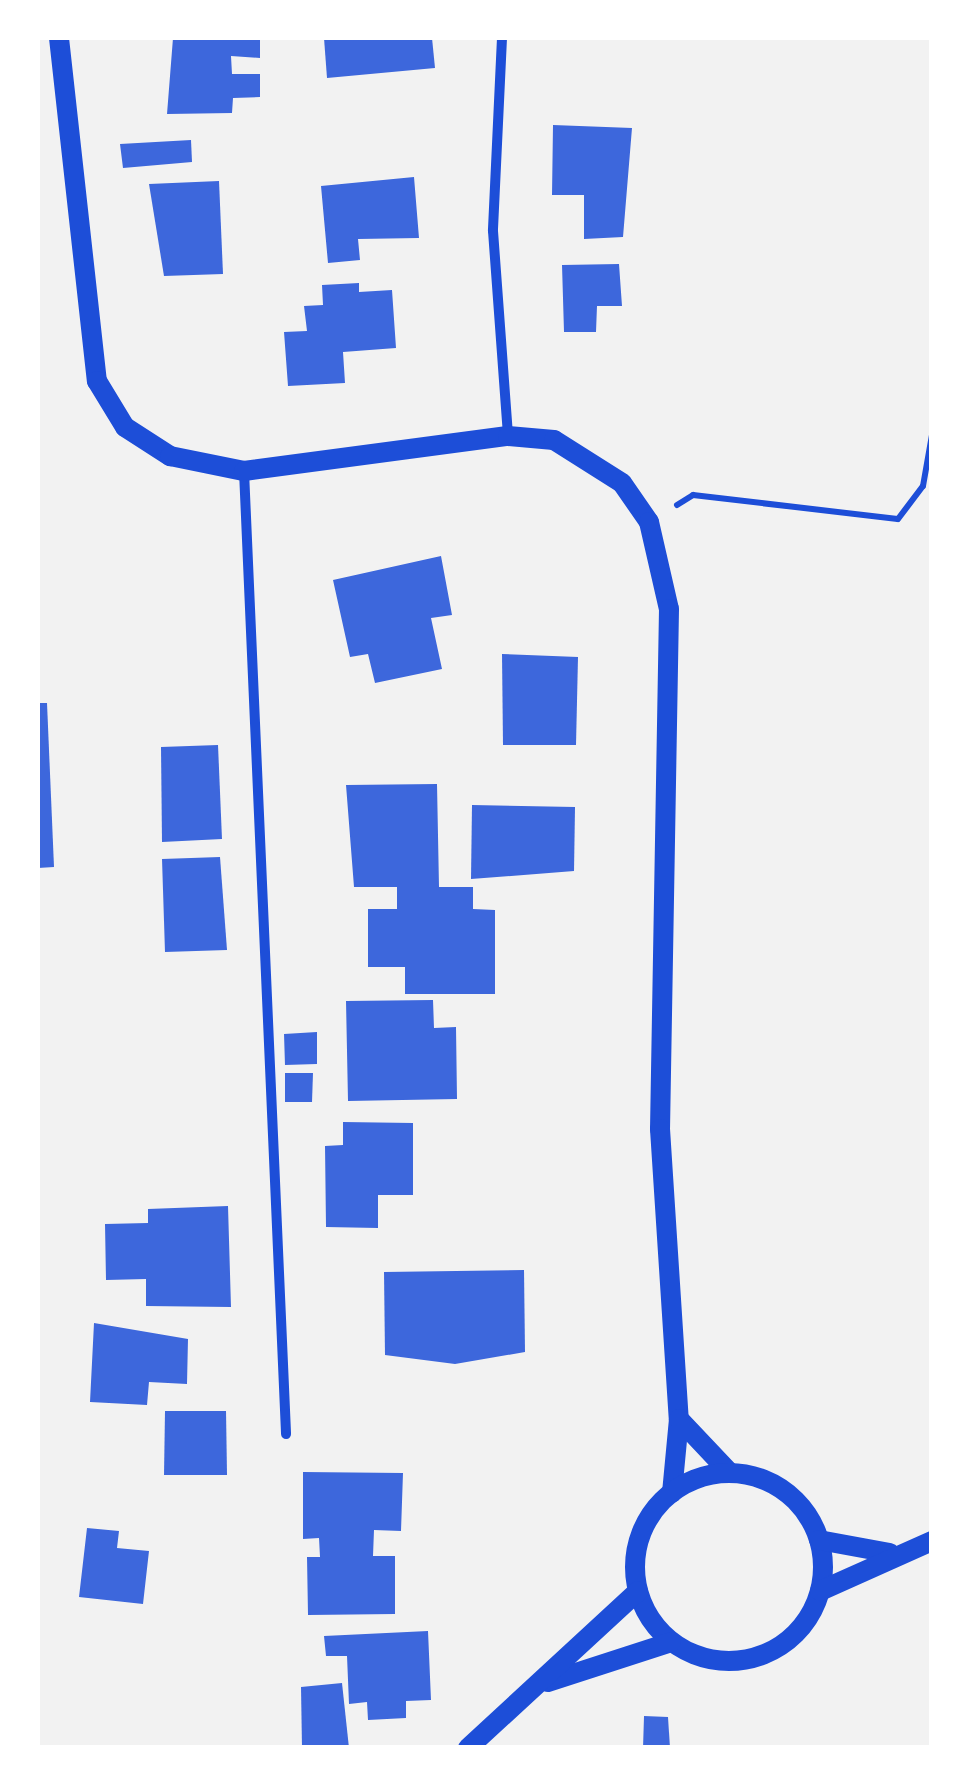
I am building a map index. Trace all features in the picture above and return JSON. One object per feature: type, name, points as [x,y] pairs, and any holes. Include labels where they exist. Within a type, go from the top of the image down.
[{"type":"main road","points":[[59,38],[96,381],[124,427],[170,456],[244,472],[508,436],[554,440],[593,460],[649,522],[668,608],[660,1129],[679,1419],[672,1493],[640,1537],[638,1591],[671,1642]]},
{"type":"main road","points":[[679,1419],[730,1473],[794,1499],[819,1540],[820,1591]]},
{"type":"main road","points":[[672,1493],[730,1473]]},
{"type":"main road","points":[[819,1540],[890,1553]]},
{"type":"main road","points":[[537,1686],[671,1642],[729,1661],[759,1656],[786,1642],[820,1591],[890,1553],[932,1541]]},
{"type":"main road","points":[[468,1748],[638,1591]]},
{"type":"street","points":[[502,38],[493,232],[508,436]]},
{"type":"street","points":[[244,472],[286,1434]]},
{"type":"path","points":[[649,522],[693,495],[898,519],[923,486],[932,434]]},
{"type":"building","points":[[173,38],[260,38],[260,58],[231,56],[232,74],[260,74],[260,97],[233,98],[232,113],[167,114]]},
{"type":"building","points":[[324,38],[432,38],[435,68],[327,78]]},
{"type":"building","points":[[553,125],[632,128],[623,237],[584,239],[584,195],[552,195]]},
{"type":"building","points":[[191,140],[192,162],[123,168],[120,144]]},
{"type":"building","points":[[414,177],[419,238],[358,239],[360,260],[328,263],[321,186]]},
{"type":"building","points":[[219,181],[223,274],[164,276],[149,184]]},
{"type":"building","points":[[619,264],[622,306],[597,306],[596,332],[564,332],[562,265]]},
{"type":"building","points":[[359,283],[359,292],[392,290],[396,348],[343,352],[345,383],[288,386],[284,332],[307,331],[304,306],[323,305],[322,285]]},
{"type":"building","points":[[441,556],[452,615],[431,618],[442,669],[375,683],[368,654],[350,657],[333,580]]},
{"type":"building","points":[[502,654],[578,657],[576,745],[503,745]]},
{"type":"building","points":[[38,703],[47,703],[54,867],[38,868]]},
{"type":"building","points":[[218,745],[222,839],[162,842],[161,747]]},
{"type":"building","points":[[437,784],[439,887],[473,887],[473,909],[495,910],[495,994],[405,994],[405,967],[368,967],[368,909],[397,909],[397,887],[354,887],[346,785]]},
{"type":"building","points":[[472,805],[575,807],[574,871],[471,879]]},
{"type":"building","points":[[220,857],[227,950],[165,952],[162,859]]},
{"type":"building","points":[[433,1000],[434,1028],[456,1027],[457,1099],[348,1101],[346,1001]]},
{"type":"building","points":[[317,1032],[317,1064],[285,1065],[284,1034]]},
{"type":"building","points":[[285,1073],[313,1073],[312,1102],[285,1102]]},
{"type":"building","points":[[343,1122],[413,1123],[413,1195],[378,1195],[378,1228],[326,1227],[325,1146],[343,1145]]},
{"type":"building","points":[[228,1206],[231,1307],[146,1306],[146,1279],[106,1280],[105,1224],[148,1223],[148,1209]]},
{"type":"building","points":[[524,1270],[525,1352],[455,1364],[385,1355],[384,1272]]},
{"type":"building","points":[[94,1323],[188,1339],[187,1384],[149,1382],[147,1405],[90,1402]]},
{"type":"building","points":[[165,1411],[226,1411],[227,1475],[164,1475]]},
{"type":"building","points":[[303,1472],[403,1473],[401,1531],[374,1530],[373,1556],[395,1556],[395,1614],[308,1615],[307,1557],[320,1557],[319,1538],[303,1539]]},
{"type":"building","points":[[87,1528],[119,1531],[117,1548],[149,1551],[143,1604],[79,1597]]},
{"type":"building","points":[[428,1631],[431,1700],[406,1701],[406,1718],[368,1720],[367,1702],[349,1704],[347,1656],[326,1656],[324,1636]]},
{"type":"building","points":[[342,1683],[349,1748],[302,1748],[301,1687]]},
{"type":"building","points":[[644,1716],[668,1717],[670,1748],[643,1748]]}]
